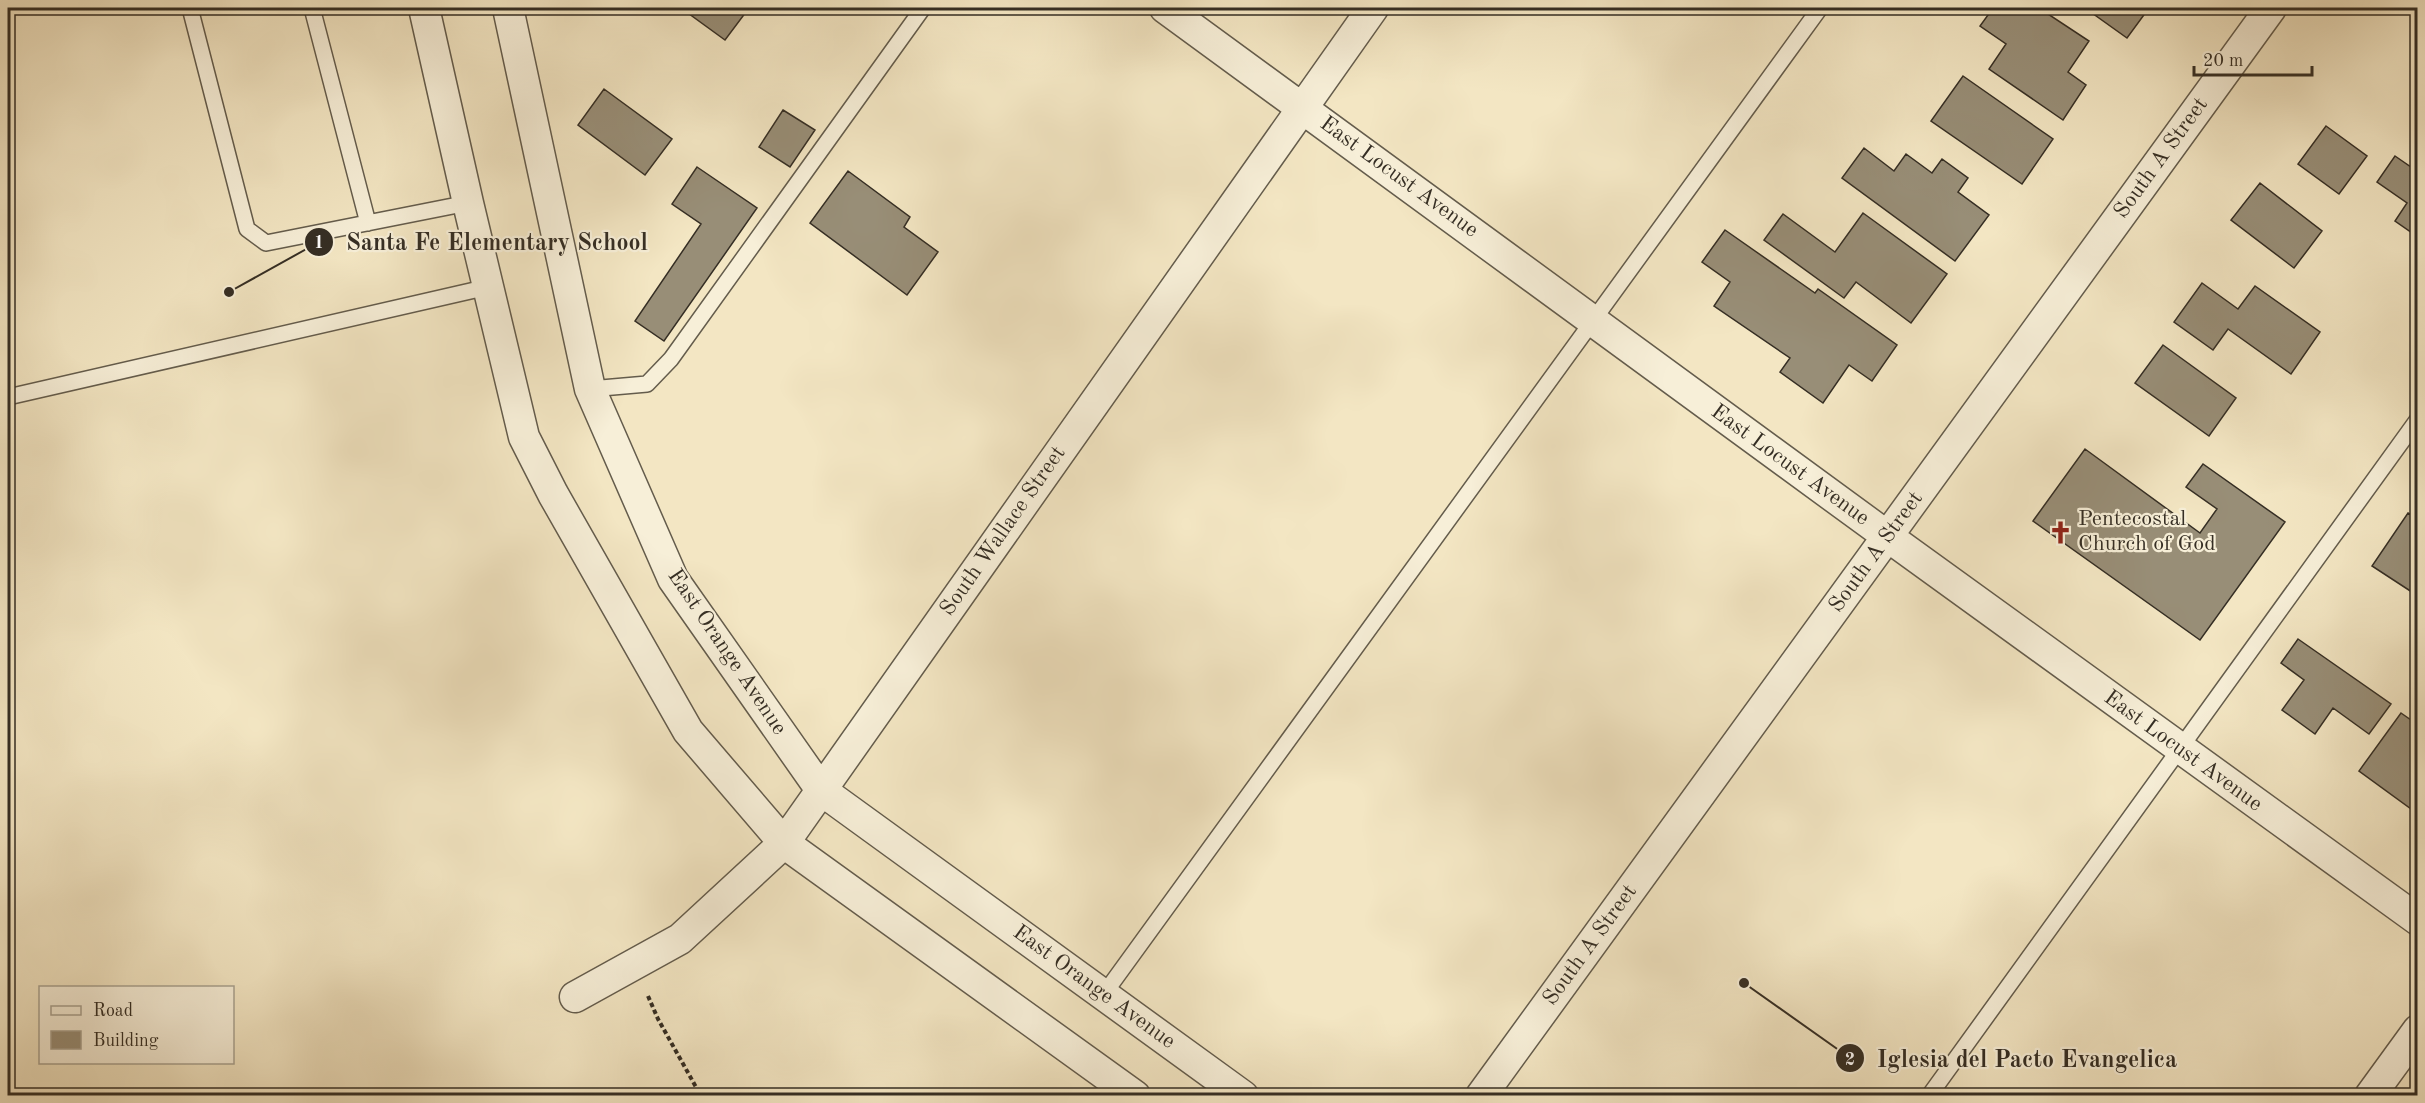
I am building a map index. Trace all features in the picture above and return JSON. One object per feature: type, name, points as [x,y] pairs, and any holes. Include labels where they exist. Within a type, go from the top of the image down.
[{"type":"street","points":[[424,8],[524,437],[553,494],[688,731],[784,843],[1135,1095]]},
{"type":"street","name":"East Orange Avenue","points":[[508,8],[590,389],[673,579],[821,790],[1243,1095]]},
{"type":"street","name":"East Locust Avenue","points":[[1165,8],[1887,536],[2418,920]]},
{"type":"street","name":"South Wallace Street","points":[[575,997],[680,939],[784,843],[1301,106],[1373,8]]},
{"type":"street","name":"South A Street","points":[[1481,1095],[2271,8]]},
{"type":"street","points":[[2370,1095],[2418,1030]]},
{"type":"lane","points":[[190,8],[247,229],[266,243],[468,203]]},
{"type":"lane","points":[[312,8],[368,223]]},
{"type":"lane","points":[[590,389],[646,384],[671,358],[923,8]]},
{"type":"lane","points":[[1104,994],[1820,8]]},
{"type":"lane","points":[[8,396],[488,287]]},
{"type":"lane","points":[[1929,1095],[2418,420]]},
{"type":"path","points":[[658,1019],[701,1095]]},
{"type":"building","points":[[681,8],[749,8],[725,40]]},
{"type":"building","points":[[1993,8],[2039,8],[2089,41],[2068,72],[2086,85],[2063,120],[1989,69],[2006,44],[1980,26]]},
{"type":"building","points":[[2085,8],[2149,8],[2127,38]]},
{"type":"building","points":[[2403,8],[2418,8],[2418,18]]},
{"type":"building","points":[[1963,76],[2053,139],[2022,184],[1931,121]]},
{"type":"building","points":[[604,89],[672,139],[645,175],[578,125]]},
{"type":"building","points":[[783,110],[815,130],[790,167],[759,147]]},
{"type":"building","points":[[2326,126],[2367,156],[2339,194],[2298,164]]},
{"type":"building","points":[[1864,148],[1894,171],[1906,154],[1932,173],[1942,159],[1968,178],[1958,192],[1989,215],[1955,261],[1842,178]]},
{"type":"building","points":[[2395,156],[2418,172],[2418,237],[2395,221],[2407,203],[2377,182]]},
{"type":"building","points":[[697,167],[757,208],[664,341],[635,321],[701,224],[672,204]]},
{"type":"building","points":[[848,171],[910,217],[904,227],[938,252],[907,295],[810,223]]},
{"type":"building","points":[[2260,183],[2322,231],[2294,268],[2231,220]]},
{"type":"building","points":[[1863,213],[1947,274],[1911,323],[1856,282],[1844,298],[1764,240],[1783,214],[1835,252]]},
{"type":"building","points":[[1725,230],[1815,293],[1818,289],[1897,345],[1872,381],[1849,365],[1823,403],[1780,372],[1790,358],[1714,306],[1730,282],[1702,262]]},
{"type":"building","points":[[2202,283],[2238,309],[2255,286],[2320,332],[2291,374],[2228,329],[2213,350],[2174,322]]},
{"type":"building","points":[[2163,345],[2236,398],[2209,436],[2135,383]]},
{"type":"building","points":[[2085,449],[2200,533],[2217,509],[2186,487],[2203,464],[2285,522],[2200,640],[2033,521]]},
{"type":"building","points":[[2408,513],[2418,519],[2418,596],[2372,566]]},
{"type":"building","points":[[2298,639],[2391,704],[2369,734],[2333,708],[2315,734],[2282,710],[2304,680],[2281,663]]},
{"type":"building","points":[[2401,713],[2418,725],[2418,814],[2359,771]]},
{"type":"place","name":"Santa Fe Elementary School","points":[[229,292]]},
{"type":"place","name":"Pentecostal Church of God","points":[[2060,532]]},
{"type":"place","name":"Iglesia del Pacto Evangelica","points":[[1744,983]]}]
